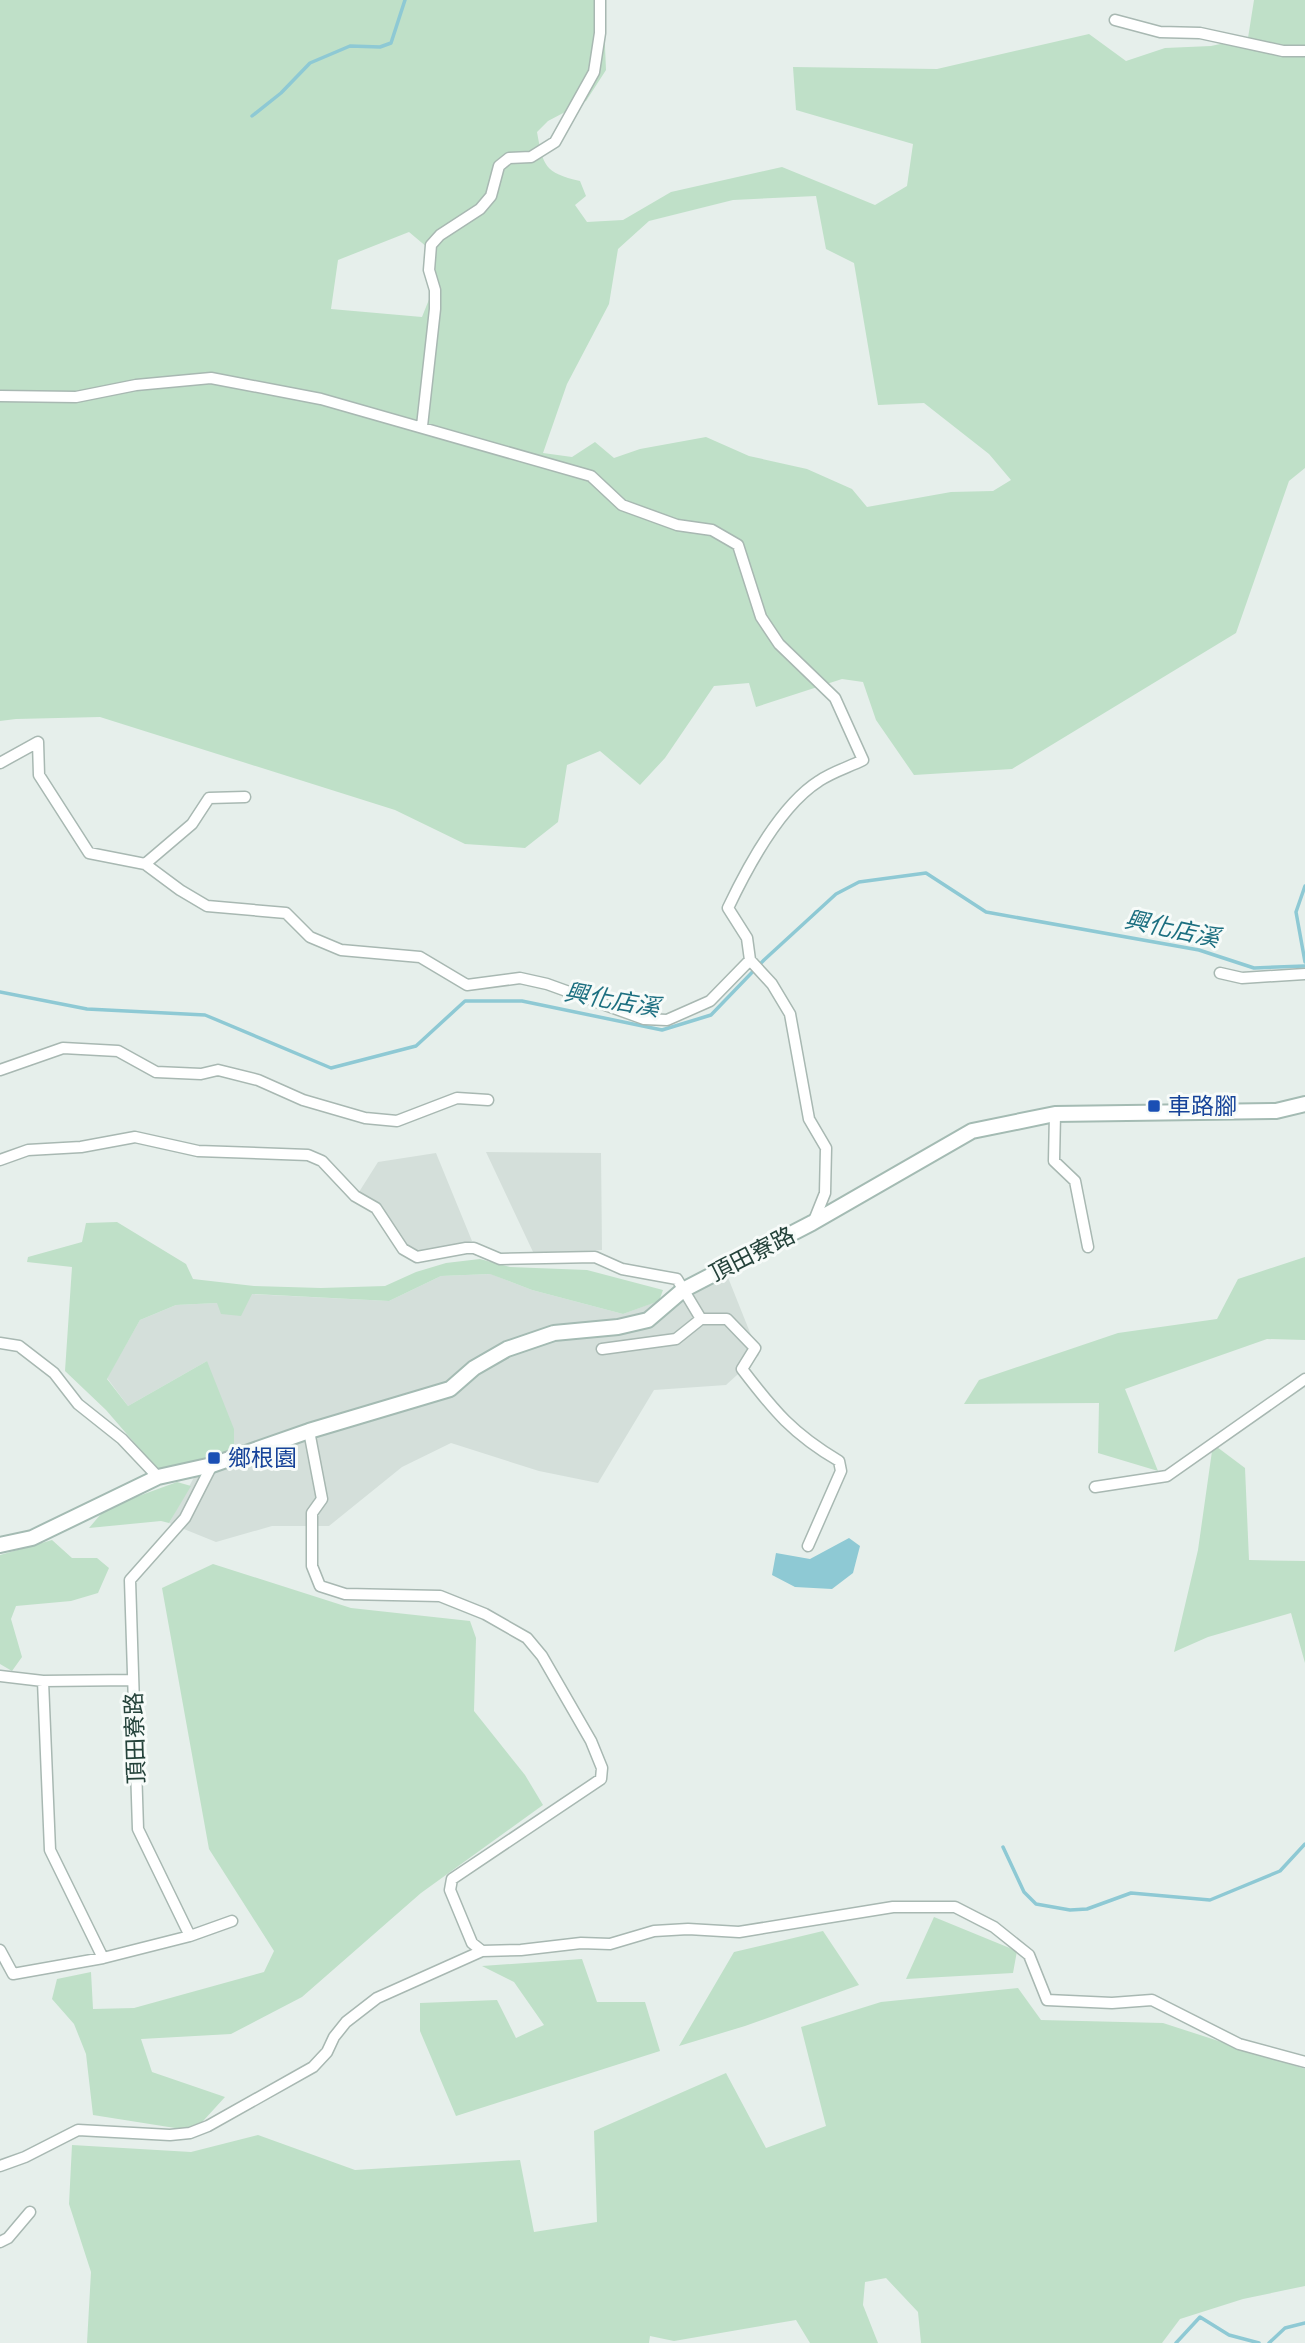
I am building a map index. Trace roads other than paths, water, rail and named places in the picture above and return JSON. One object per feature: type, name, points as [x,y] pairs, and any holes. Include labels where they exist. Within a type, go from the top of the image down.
[{"type":"street","points":[[422,426],[435,309],[435,290],[429,270],[431,245],[440,235],[480,209],[491,196],[499,166],[509,158],[531,157],[555,142],[594,72],[600,33],[600,0]]},
{"type":"street","points":[[1115,20],[1160,32],[1200,33],[1283,51],[1305,51]]},
{"type":"street","points":[[0,396],[76,397],[136,385],[211,378],[321,399],[591,476],[622,505],[677,525],[712,530],[738,545],[761,617],[779,644],[835,698],[863,761],[819,781],[787,808],[741,880],[728,908],[747,938],[750,960],[772,984],[790,1014],[808,1119],[827,1148],[825,1193],[813,1223]]},
{"type":"street","points":[[0,763],[38,742],[39,775],[89,853],[145,864],[207,906],[286,914],[310,937],[341,950],[420,957],[467,985],[520,978],[547,984],[644,1019],[667,1020],[710,1001],[750,960]]},
{"type":"street","points":[[145,864],[192,824],[209,798],[245,797]]},
{"type":"street","points":[[1220,973],[1242,978],[1305,974]]},
{"type":"street","points":[[0,1070],[63,1048],[118,1051],[156,1072],[201,1074],[218,1070],[258,1080],[303,1100],[365,1118],[397,1121],[457,1098],[488,1101]]},
{"type":"street","name":"頂田寮路","points":[[0,1545],[32,1538],[158,1477],[212,1465],[309,1430],[450,1389],[474,1368],[507,1349],[554,1333],[618,1327],[648,1320],[683,1290],[813,1223],[972,1131],[1055,1114],[1276,1111],[1305,1104]]},
{"type":"street","points":[[1055,1114],[1054,1161],[1075,1181],[1087,1247]]},
{"type":"street","points":[[0,1160],[28,1150],[81,1147],[135,1137],[198,1151],[308,1155],[322,1161],[355,1196],[376,1208],[402,1249],[417,1256],[474,1248],[500,1259],[595,1257],[622,1269],[677,1279],[701,1319]]},
{"type":"street","points":[[602,1349],[676,1339],[701,1319],[727,1319],[755,1348],[742,1369],[786,1423],[812,1445],[839,1461],[841,1471],[808,1546]]},
{"type":"street","points":[[0,1343],[19,1346],[54,1373],[78,1404],[122,1439],[158,1477]]},
{"type":"street","points":[[1095,1487],[1167,1476],[1305,1379]]},
{"type":"street","points":[[309,1430],[322,1499],[312,1513],[312,1566],[320,1586],[345,1594],[440,1596],[485,1614],[527,1638],[542,1656],[591,1741],[602,1768],[601,1779],[452,1880],[450,1890],[472,1943],[482,1951]]},
{"type":"street","name":"頂田寮路","points":[[190,1936],[138,1829],[130,1580],[184,1518],[212,1465]]},
{"type":"street","points":[[0,1676],[43,1681],[133,1680]]},
{"type":"street","points":[[43,1681],[50,1850],[103,1958]]},
{"type":"street","points":[[0,2166],[25,2157],[78,2130],[170,2135],[190,2133],[208,2126],[313,2067],[327,2052],[334,2037],[346,2022],[377,1998],[482,1951],[581,1943],[610,1944],[654,1931],[688,1929],[739,1932],[892,1907],[955,1907],[994,1927],[1029,1955],[1047,2000],[1112,2003],[1153,2000],[1239,2044],[1305,2062]]},
{"type":"street","points":[[0,1950],[13,1974],[103,1958],[190,1936],[232,1921]]},
{"type":"street","points":[[0,2242],[8,2238],[30,2212]]},
{"type":"water","points":[[849,1538],[860,1546],[853,1573],[832,1589],[795,1587],[772,1575],[776,1553],[810,1559]]},
{"type":"waterway","points":[[252,116],[281,93],[310,63],[350,46],[380,47],[391,43],[405,0]]},
{"type":"waterway","name":"興化店溪","points":[[0,992],[87,1009],[205,1015],[331,1068],[416,1046],[465,1001],[522,1001],[662,1030],[711,1015],[764,960],[836,894],[859,882],[926,873],[986,912],[1199,950],[1254,968],[1305,966]]},
{"type":"waterway","name":"興化店溪","points":[[1305,886],[1296,912],[1305,962]]},
{"type":"waterway","points":[[1003,1847],[1024,1892],[1036,1904],[1070,1910],[1087,1909],[1131,1893],[1210,1900],[1280,1871],[1305,1844]]},
{"type":"waterway","points":[[1176,2343],[1200,2317],[1229,2335],[1259,2343]]},
{"type":"waterway","points":[[1269,2343],[1285,2328],[1305,2323]]},
{"type":"place","name":"車路腳","points":[[1154,1106]]},
{"type":"place","name":"鄉根園","points":[[214,1458]]}]
